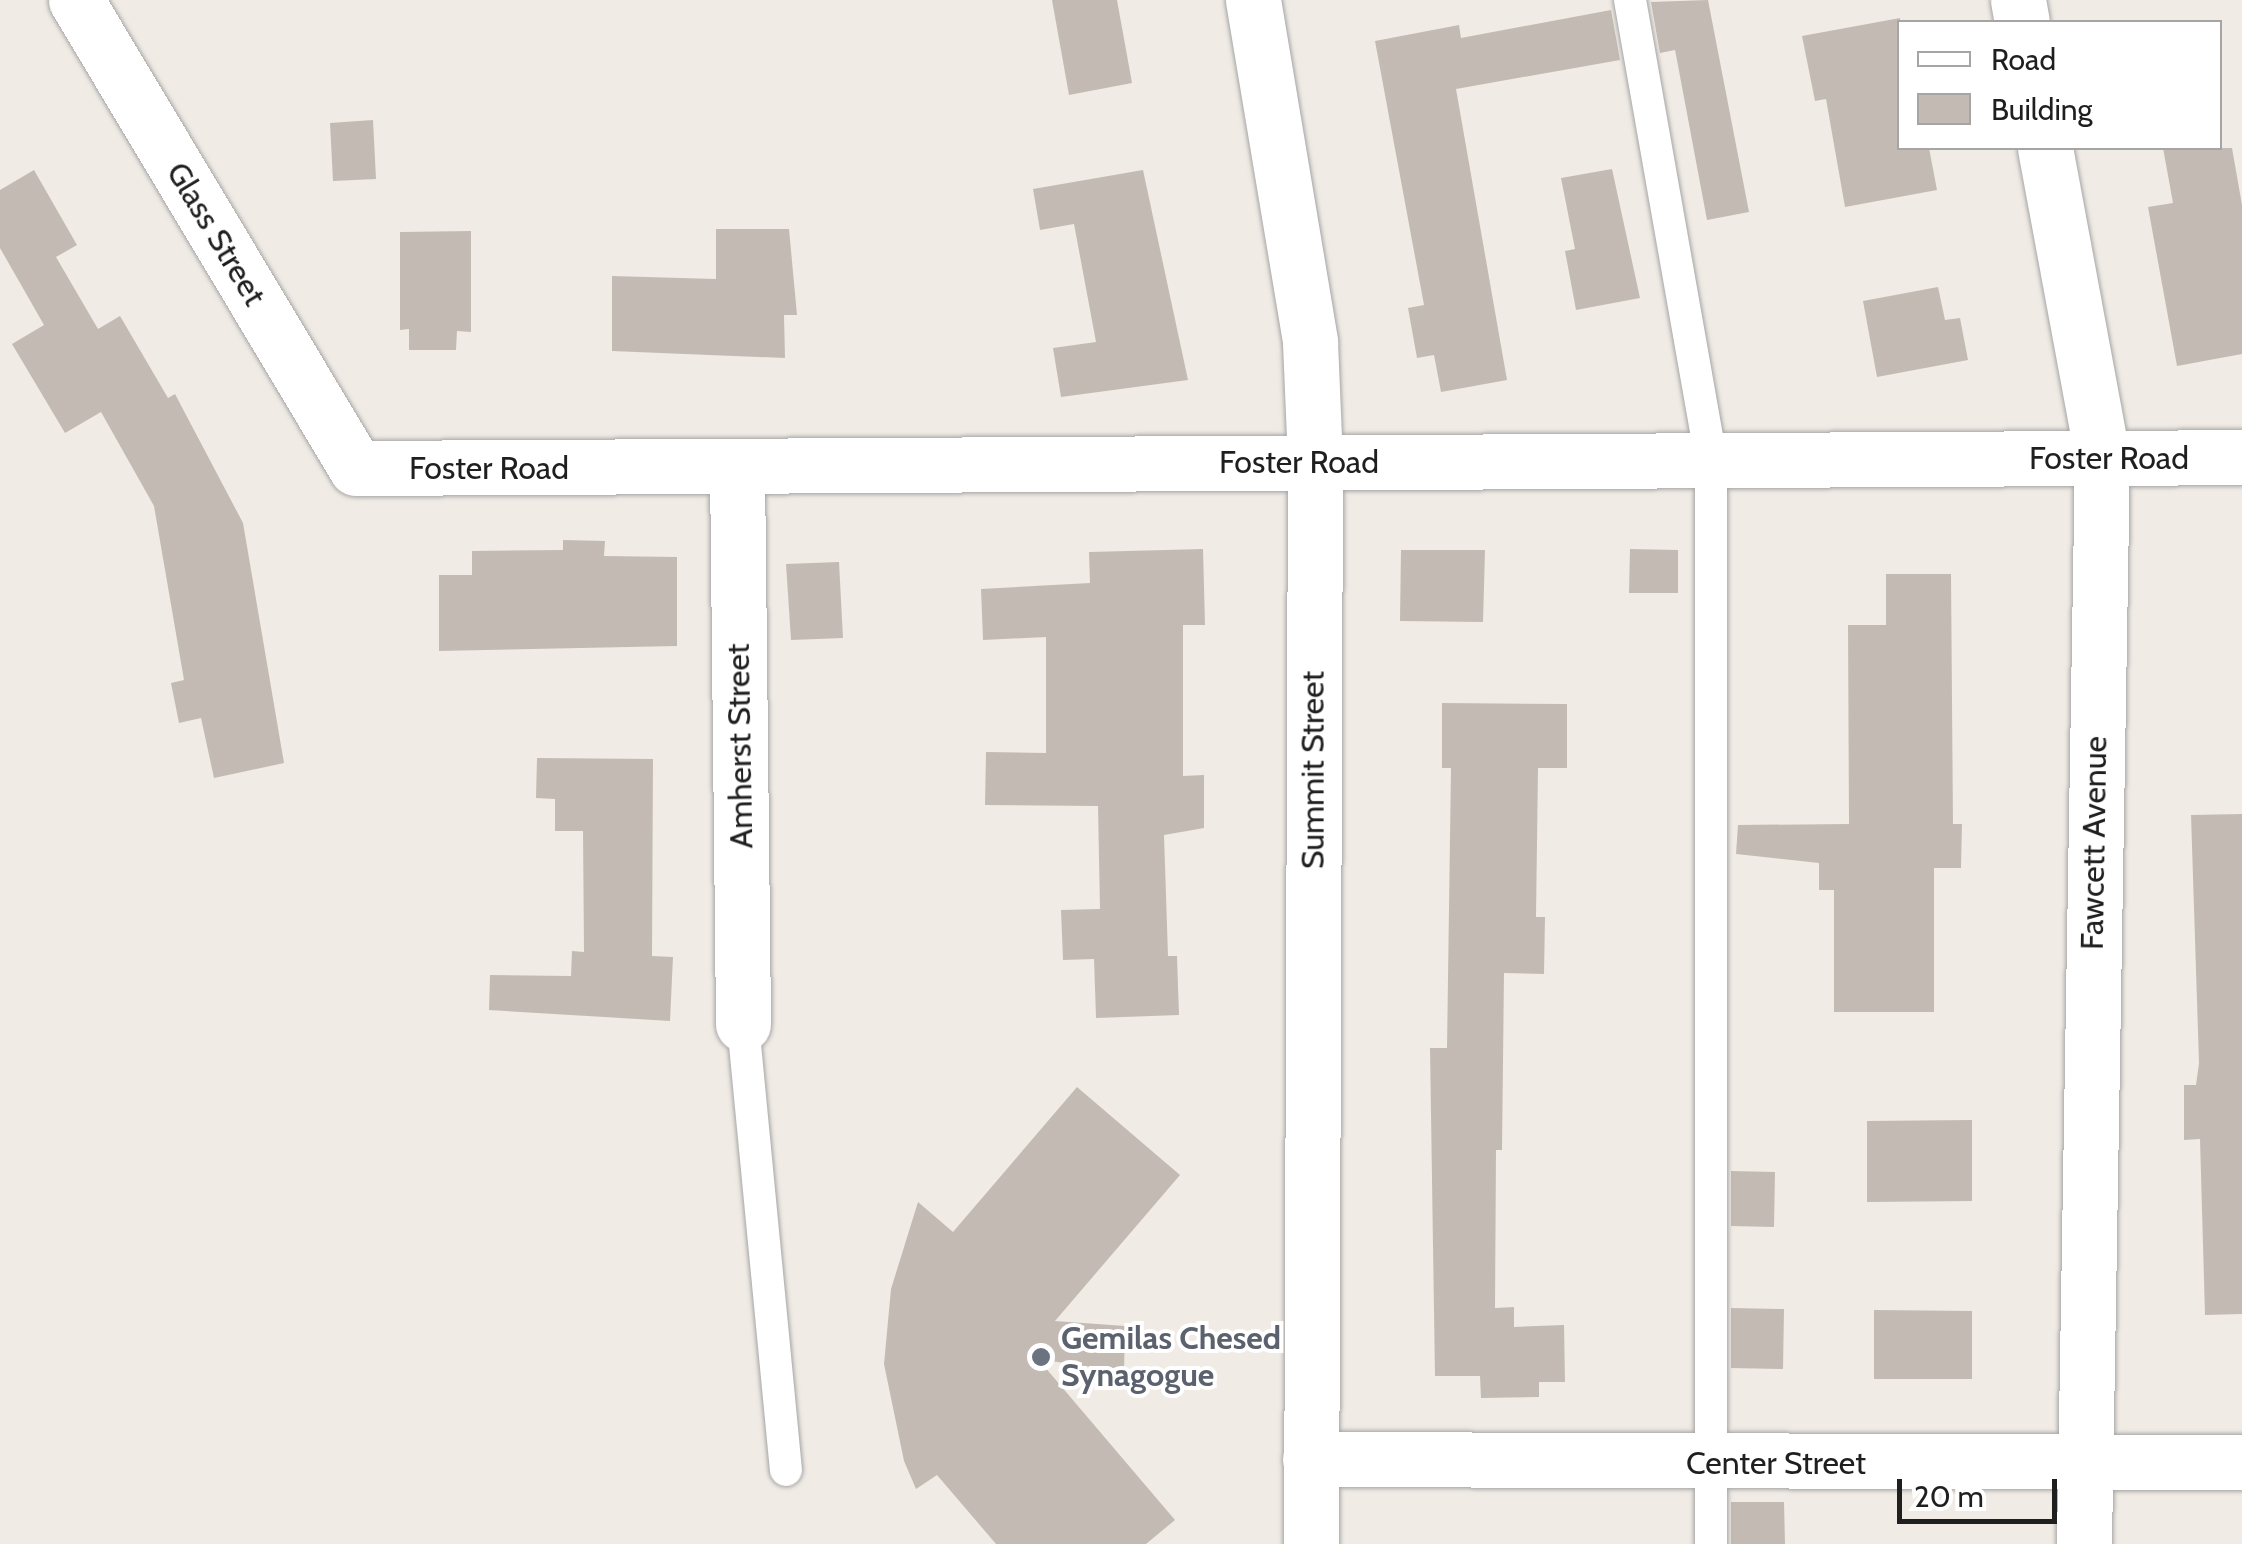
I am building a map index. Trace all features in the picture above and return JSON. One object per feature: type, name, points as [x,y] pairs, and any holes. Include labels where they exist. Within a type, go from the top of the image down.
[{"type":"street","name":"Glass Street","points":[[76,0],[356,468]]},
{"type":"street","name":"Summit Street","points":[[1253,0],[1310,342],[1315,461],[1311,1544]]},
{"type":"street","name":"Fawcett Avenue","points":[[2045,150],[2102,457],[2082,1465],[2084,1544]]},
{"type":"street","name":"Foster Road","points":[[356,468],[2242,457]]},
{"type":"street","name":"Amherst Street","points":[[737,467],[743,1024]]},
{"type":"street","name":"Center Street","points":[[1310,1460],[2082,1465],[2242,1462]]},
{"type":"lane","points":[[1630,0],[1711,461],[1711,1544]]},
{"type":"lane","points":[[743,1024],[786,1470]]},
{"type":"building","points":[[1052,0],[1117,0],[1132,83],[1069,95]]},
{"type":"building","points":[[1708,0],[1749,212],[1707,220],[1675,50],[1660,53],[1651,2]]},
{"type":"building","points":[[1611,10],[1620,60],[1456,89],[1507,380],[1441,392],[1434,355],[1417,358],[1408,308],[1424,305],[1375,41],[1459,25],[1461,38]]},
{"type":"building","points":[[1900,18],[1897,150],[1929,150],[1937,190],[1845,207],[1826,99],[1815,101],[1802,36]]},
{"type":"building","points":[[373,120],[376,179],[333,181],[330,123]]},
{"type":"building","points":[[2232,148],[2242,205],[2242,354],[2177,366],[2148,207],[2173,203],[2163,150]]},
{"type":"building","points":[[1612,169],[1640,298],[1576,310],[1565,251],[1575,249],[1561,178]]},
{"type":"building","points":[[34,170],[77,245],[56,257],[98,329],[120,316],[168,398],[175,394],[243,523],[284,763],[214,778],[201,718],[179,723],[171,683],[184,680],[154,506],[101,412],[65,433],[12,344],[44,325],[0,248],[0,190]]},
{"type":"building","points":[[1143,170],[1188,380],[1061,397],[1053,348],[1096,342],[1074,224],[1040,230],[1033,189]]},
{"type":"building","points":[[716,229],[789,229],[797,315],[784,315],[785,358],[612,351],[612,276],[716,279]]},
{"type":"building","points":[[471,231],[471,332],[457,331],[456,350],[409,350],[409,329],[400,330],[400,232]]},
{"type":"building","points":[[1938,287],[1945,320],[1960,318],[1968,360],[1877,377],[1863,301]]},
{"type":"building","points":[[563,540],[605,541],[604,556],[677,557],[677,646],[439,651],[439,575],[472,575],[472,551],[563,550]]},
{"type":"building","points":[[1203,549],[1205,625],[1183,625],[1183,776],[1204,775],[1204,828],[1164,835],[1168,956],[1177,956],[1179,1015],[1096,1018],[1094,959],[1063,960],[1061,910],[1100,909],[1098,806],[985,805],[986,752],[1046,753],[1046,637],[983,640],[981,589],[1090,583],[1089,552]]},
{"type":"building","points":[[1630,549],[1678,550],[1678,593],[1629,593]]},
{"type":"building","points":[[1401,550],[1485,550],[1483,622],[1400,621]]},
{"type":"building","points":[[839,562],[843,638],[791,640],[786,564]]},
{"type":"building","points":[[1886,574],[1951,574],[1953,824],[1962,824],[1961,868],[1934,868],[1934,1012],[1834,1012],[1834,890],[1819,890],[1819,863],[1736,854],[1738,825],[1849,824],[1848,625],[1886,625]]},
{"type":"building","points":[[1442,703],[1567,704],[1567,768],[1538,768],[1536,917],[1545,917],[1544,974],[1504,973],[1502,1150],[1496,1150],[1495,1308],[1514,1307],[1514,1327],[1564,1325],[1565,1382],[1539,1382],[1539,1397],[1481,1398],[1480,1376],[1435,1376],[1430,1048],[1447,1048],[1451,768],[1442,768]]},
{"type":"building","points":[[537,758],[653,759],[652,956],[673,957],[670,1021],[489,1010],[490,975],[571,976],[572,951],[584,952],[583,831],[555,831],[555,799],[536,798]]},
{"type":"building","points":[[2242,814],[2242,1314],[2205,1315],[2200,1139],[2184,1140],[2184,1085],[2196,1085],[2199,1063],[2191,815]]},
{"type":"building","points":[[1077,1087],[1180,1175],[1055,1321],[1125,1326],[1124,1372],[1038,1359],[1175,1520],[1146,1544],[996,1544],[937,1475],[916,1489],[904,1461],[884,1364],[891,1289],[918,1202],[953,1232]]},
{"type":"building","points":[[1972,1120],[1972,1201],[1867,1202],[1867,1121]]},
{"type":"building","points":[[1731,1171],[1775,1172],[1774,1227],[1731,1226]]},
{"type":"building","points":[[1731,1308],[1784,1309],[1783,1369],[1731,1368]]},
{"type":"building","points":[[1874,1310],[1972,1311],[1972,1379],[1874,1379]]},
{"type":"building","points":[[1731,1502],[1784,1502],[1785,1544],[1731,1544]]},
{"type":"place","name":"Gemilas Chesed Synagogue","points":[[1041,1357]]}]
